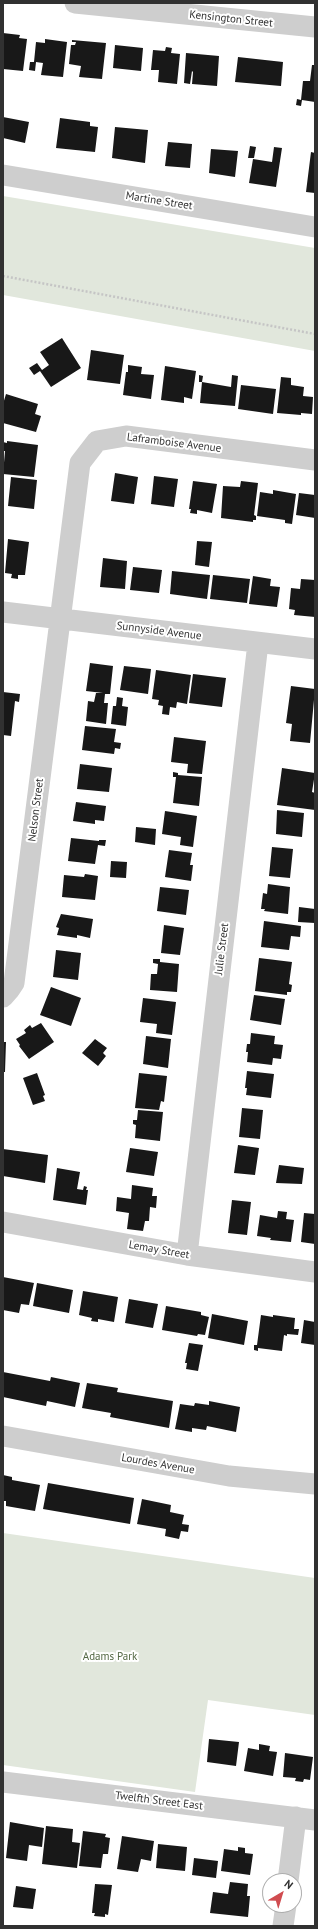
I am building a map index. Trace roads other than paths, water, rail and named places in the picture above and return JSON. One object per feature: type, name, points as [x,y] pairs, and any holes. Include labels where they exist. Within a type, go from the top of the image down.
[{"type":"street","name":"Kensington Street","points":[[75,3],[174,8],[315,27]]},
{"type":"street","name":"Martine Street","points":[[3,176],[315,227]]},
{"type":"street","name":"Laframboise Avenue","points":[[60,619],[80,463],[97,441],[126,436],[315,460]]},
{"type":"street","name":"Sunnyside Avenue","points":[[3,612],[315,649]]},
{"type":"street","name":"Nelson Street","points":[[3,997],[10,989],[14,977],[60,619]]},
{"type":"street","name":"Julie Street","points":[[187,1255],[258,643]]},
{"type":"street","name":"Lemay Street","points":[[3,1222],[187,1255],[315,1272]]},
{"type":"street","name":"Lourdes Avenue","points":[[3,1436],[214,1474],[315,1484]]},
{"type":"street","name":"Twelfth Street East","points":[[3,1782],[305,1819]]},
{"type":"street","points":[[290,1873],[305,1819]]},
{"type":"street","points":[[283,1926],[285,1913]]},
{"type":"park label","name":"Adams Park","points":[[110,1657]]}]
